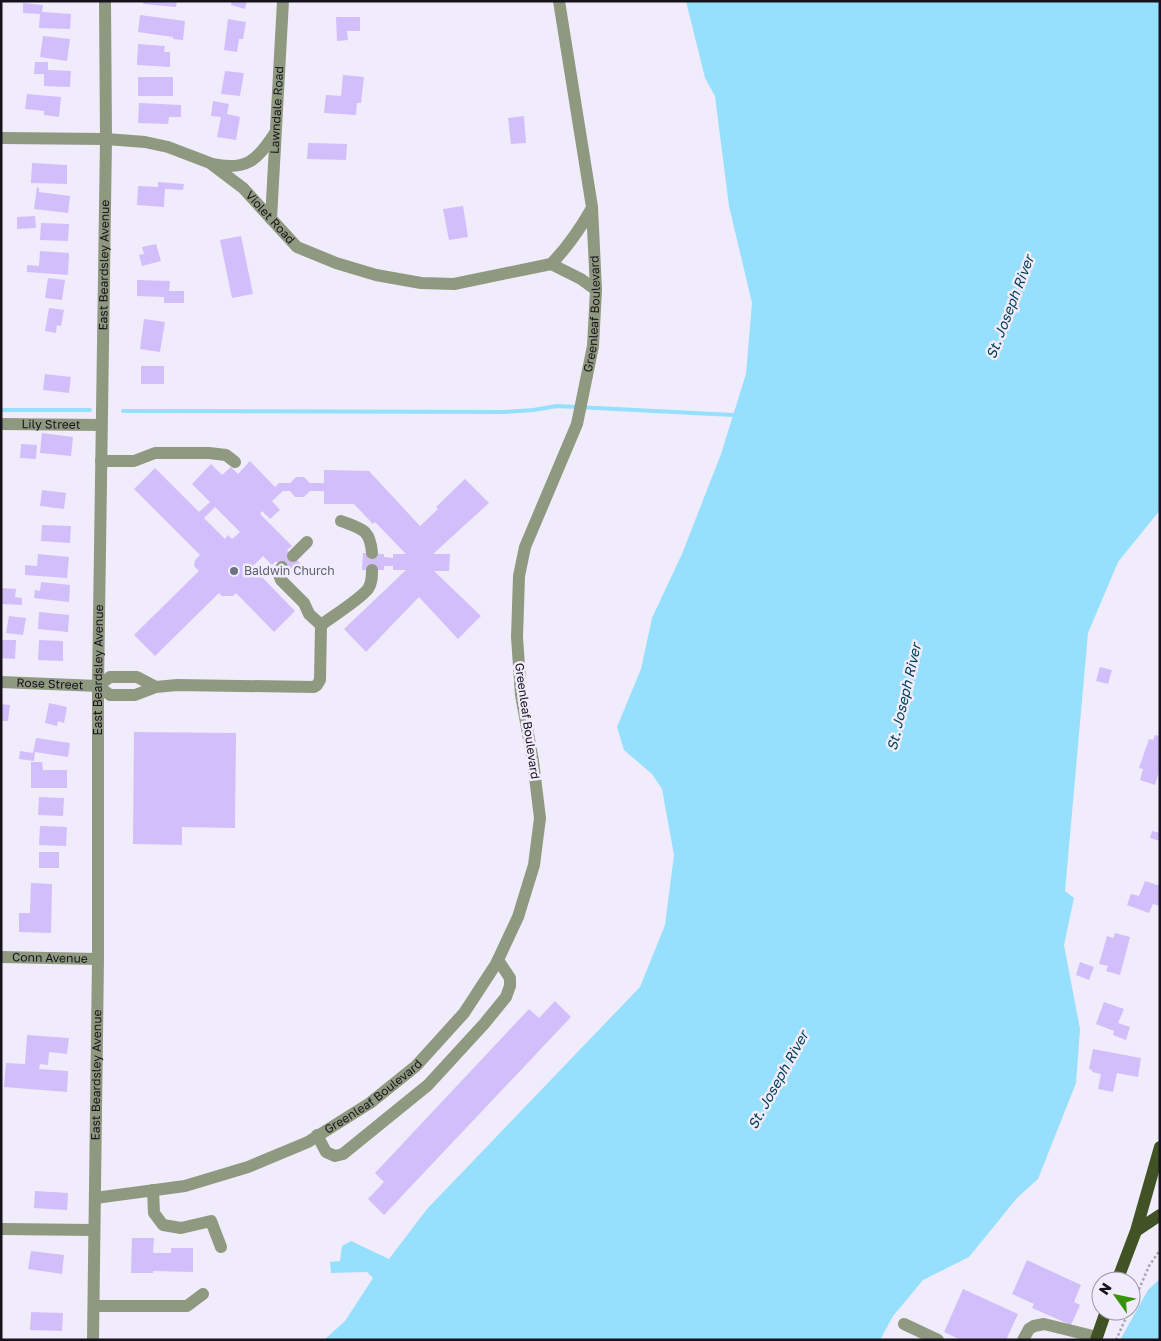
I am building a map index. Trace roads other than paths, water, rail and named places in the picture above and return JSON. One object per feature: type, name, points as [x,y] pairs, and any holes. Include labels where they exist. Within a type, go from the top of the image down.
[{"type":"main road","points":[[1121,1271],[1136,1231],[1159,1151]]},
{"type":"main road","points":[[1136,1231],[1160,1215]]},
{"type":"main road","points":[[1097,1338],[1103,1321]]},
{"type":"street","name":"East Beardsley Avenue","points":[[93,1340],[98,959],[98,686],[106,139],[105,1]]},
{"type":"street","name":"Lawndale Road","points":[[271,219],[283,1]]},
{"type":"street","name":"Greenleaf Boulevard","points":[[95,1198],[185,1186],[248,1167],[308,1142],[370,1103],[416,1066],[464,1013],[498,960],[518,917],[534,865],[540,818],[521,686],[517,637],[519,576],[526,547],[577,424],[593,346],[596,290],[592,207],[559,1]]},
{"type":"street","points":[[210,163],[227,167],[246,164],[262,152],[276,131]]},
{"type":"street","name":"Violet Road","points":[[1,138],[106,139],[145,142],[168,147],[210,163],[242,188],[297,247],[376,275],[421,283],[454,284],[551,264]]},
{"type":"street","points":[[592,207],[578,232],[551,264],[581,279],[596,290]]},
{"type":"street","name":"Lily Street","points":[[1,424],[101,425]]},
{"type":"street","points":[[101,461],[134,461],[155,453],[209,453],[226,455],[235,462]]},
{"type":"street","points":[[341,521],[364,530],[371,542],[372,553]]},
{"type":"street","points":[[293,556],[306,542]]},
{"type":"street","points":[[156,687],[137,677],[110,677],[98,686],[110,695],[135,695],[156,687],[176,685],[314,687],[317,685],[320,680],[321,625],[309,614],[304,603],[281,580],[278,572],[282,567]]},
{"type":"street","points":[[321,625],[367,589],[372,581],[372,570]]},
{"type":"street","name":"Rose Street","points":[[1,682],[98,686]]},
{"type":"street","name":"Conn Avenue","points":[[1,957],[98,959]]},
{"type":"street","points":[[318,1136],[326,1152],[335,1156],[343,1154],[428,1085],[506,997],[510,986],[510,978],[498,960]]},
{"type":"street","points":[[152,1190],[154,1212],[163,1225],[181,1228],[211,1221],[221,1247]]},
{"type":"street","points":[[1,1229],[94,1230]]},
{"type":"street","points":[[94,1306],[186,1306],[203,1294]]},
{"type":"street","points":[[904,1324],[938,1340]]},
{"type":"street","points":[[1023,1340],[1028,1329],[1044,1324],[1097,1338]]},
{"type":"water","name":"St. Joseph River","points":[[686,1],[1160,1],[1160,510],[1118,562],[1088,633],[1065,891],[1074,898],[1064,945],[1080,1029],[1076,1083],[1038,1179],[1017,1198],[969,1257],[923,1280],[893,1316],[880,1340],[324,1340],[345,1321],[373,1278],[367,1272],[331,1273],[330,1262],[340,1261],[342,1246],[351,1241],[389,1259],[427,1209],[640,987],[665,925],[674,855],[662,789],[652,774],[624,750],[617,727],[641,669],[652,618],[682,554],[721,454],[746,374],[752,303],[729,206],[715,96],[705,78]]},
{"type":"water","points":[[1160,1279],[1160,1340],[1120,1340],[1131,1321],[1141,1321],[1141,1302],[1148,1290]]},
{"type":"waterway","points":[[123,411],[504,412],[557,406],[733,415]]},
{"type":"waterway","points":[[1,410],[90,410]]},
{"type":"place","name":"Baldwin Church","points":[[234,571]]}]
